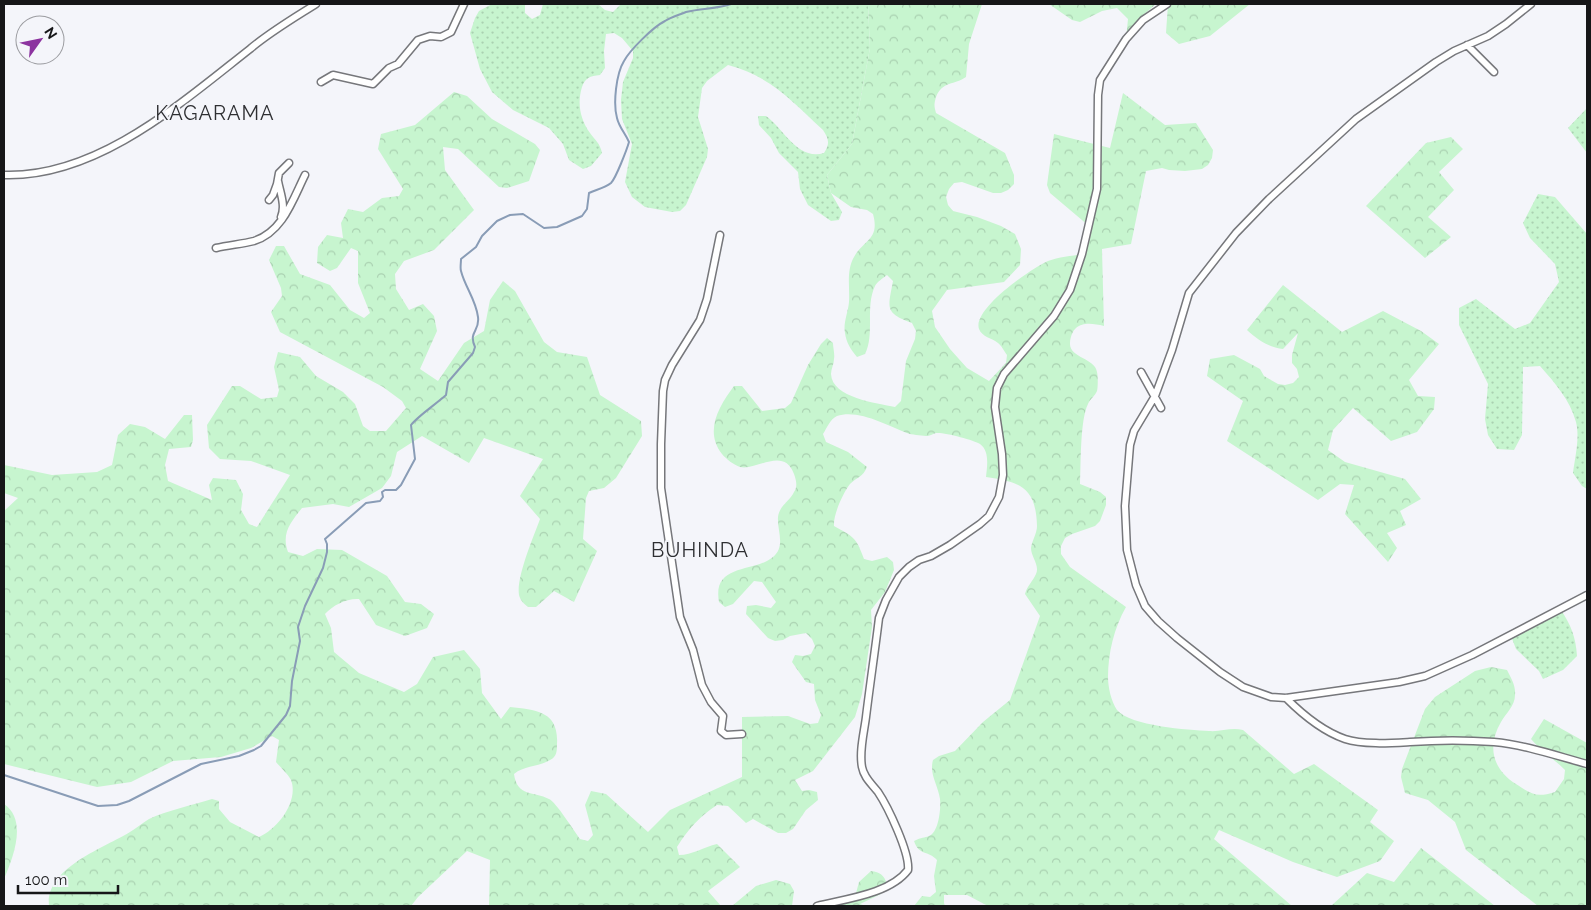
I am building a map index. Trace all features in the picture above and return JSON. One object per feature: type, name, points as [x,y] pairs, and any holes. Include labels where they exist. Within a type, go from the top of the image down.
[{"type":"street","points":[[4,175],[25,175],[54,170],[122,142],[184,101],[260,41],[316,4]]},
{"type":"street","points":[[321,82],[333,75],[373,84],[389,68],[398,64],[418,40],[430,36],[441,37],[451,32],[464,4]]},
{"type":"street","points":[[817,906],[872,893],[898,880],[908,870],[909,863],[904,847],[879,794],[866,779],[862,766],[863,740],[879,618],[886,600],[899,577],[908,567],[918,560],[931,556],[950,545],[980,524],[988,516],[999,497],[1003,475],[995,407],[997,388],[1004,374],[1054,316],[1070,290],[1082,254],[1097,189],[1098,95],[1100,80],[1126,39],[1143,20],[1167,4]]},
{"type":"street","points":[[1531,4],[1488,36],[1466,45],[1436,62],[1356,119],[1269,199],[1236,233],[1190,293],[1172,350],[1154,396],[1134,431],[1130,445],[1125,506],[1128,550],[1136,585],[1145,606],[1158,621],[1220,672],[1248,689],[1286,698],[1399,682],[1425,676],[1480,651],[1587,595]]},
{"type":"street","points":[[1466,45],[1494,72]]},
{"type":"street","points":[[269,200],[278,181],[279,172],[289,163]]},
{"type":"street","points":[[216,248],[255,240],[266,235],[279,224],[305,175]]},
{"type":"street","points":[[278,181],[283,212],[279,224]]},
{"type":"street","points":[[720,234],[707,299],[700,320],[672,365],[665,380],[661,444],[661,488],[680,617],[693,650],[702,685],[711,702],[723,716],[721,730],[726,735],[742,734]]},
{"type":"street","points":[[1141,372],[1161,408]]},
{"type":"street","points":[[1286,698],[1314,723],[1347,740],[1387,743],[1494,742],[1541,751],[1587,764]]},
{"type":"green space","points":[[492,4],[525,4],[525,13],[532,19],[540,15],[543,4],[598,4],[605,10],[613,12],[621,4],[868,4],[870,48],[852,144],[827,175],[831,193],[842,212],[839,220],[831,221],[808,205],[800,189],[798,172],[779,153],[771,138],[759,125],[758,116],[766,116],[799,148],[815,154],[824,153],[828,144],[828,139],[823,130],[780,91],[756,76],[728,65],[707,81],[702,88],[698,117],[708,149],[707,157],[686,205],[680,211],[672,212],[645,207],[632,197],[625,182],[632,144],[622,119],[621,100],[623,82],[633,58],[633,51],[622,38],[614,33],[606,34],[605,68],[600,75],[586,80],[580,93],[582,117],[590,133],[599,144],[602,153],[591,166],[583,169],[569,160],[563,144],[549,128],[513,110],[492,92],[480,69],[470,33],[479,11]]},
{"type":"green space","points":[[868,4],[982,4],[969,44],[966,77],[942,88],[936,97],[935,109],[936,113],[1005,153],[1014,175],[1014,184],[1008,190],[1001,193],[993,193],[962,182],[954,183],[946,197],[948,205],[953,211],[977,217],[1001,226],[1015,234],[1021,249],[1020,265],[1004,282],[947,290],[932,311],[935,327],[950,349],[967,368],[989,381],[1006,363],[1007,355],[996,341],[980,332],[979,321],[985,311],[1005,290],[1040,265],[1056,258],[1082,254],[1089,226],[1050,193],[1047,185],[1054,134],[1110,148],[1123,93],[1165,125],[1196,123],[1213,150],[1212,158],[1208,165],[1202,169],[1185,171],[1162,168],[1146,171],[1131,244],[1102,249],[1104,326],[1087,324],[1077,327],[1071,336],[1070,343],[1074,352],[1095,367],[1098,376],[1097,391],[1085,411],[1081,442],[1080,484],[1100,492],[1106,497],[1106,505],[1100,521],[1095,526],[1065,538],[1061,546],[1061,554],[1070,567],[1126,607],[1115,632],[1108,668],[1109,689],[1117,710],[1134,720],[1160,726],[1188,730],[1243,730],[1294,774],[1314,764],[1378,810],[1370,822],[1394,841],[1380,861],[1337,877],[1293,862],[1219,830],[1214,839],[1292,906],[988,906],[967,895],[944,895],[945,906],[914,906],[922,896],[930,897],[936,892],[934,876],[937,860],[918,849],[914,841],[932,834],[939,819],[940,799],[932,770],[933,760],[955,751],[983,722],[1010,700],[1040,616],[1025,594],[1037,571],[1031,548],[1037,529],[1036,513],[1029,495],[1024,489],[1008,481],[986,477],[987,455],[983,447],[977,442],[945,434],[936,433],[926,436],[911,434],[864,416],[846,414],[837,416],[831,421],[823,434],[826,442],[848,452],[867,467],[862,475],[850,484],[844,493],[837,510],[834,526],[854,538],[864,559],[872,561],[887,557],[893,562],[894,570],[885,592],[871,610],[872,627],[862,694],[855,717],[813,771],[795,780],[802,791],[817,792],[818,800],[806,810],[793,829],[786,833],[778,833],[753,819],[746,823],[728,806],[717,805],[695,823],[677,847],[679,855],[684,855],[717,844],[740,867],[708,891],[721,906],[489,906],[490,860],[467,851],[418,897],[411,906],[49,906],[50,893],[56,881],[66,870],[92,852],[130,832],[149,819],[212,799],[219,801],[219,809],[230,822],[259,837],[280,821],[289,805],[293,788],[290,778],[276,762],[279,740],[272,736],[251,748],[221,757],[173,761],[131,782],[97,787],[4,764],[4,511],[18,498],[4,493],[4,465],[52,475],[97,472],[112,465],[118,435],[130,424],[145,427],[165,439],[184,415],[192,415],[193,440],[191,447],[169,449],[165,465],[168,481],[212,500],[209,485],[213,478],[236,480],[243,494],[241,510],[249,524],[257,527],[290,475],[251,461],[220,459],[209,448],[207,425],[232,386],[240,386],[261,399],[277,397],[279,390],[274,367],[278,352],[300,357],[316,376],[343,392],[355,404],[363,426],[370,431],[386,431],[406,408],[402,401],[383,387],[280,332],[271,312],[282,296],[281,288],[269,260],[276,246],[284,246],[300,274],[330,285],[350,310],[364,318],[370,313],[358,283],[358,251],[351,248],[337,268],[330,271],[317,263],[318,247],[327,235],[343,238],[341,223],[348,209],[363,212],[382,198],[399,196],[403,189],[378,149],[381,134],[415,125],[454,92],[467,96],[492,119],[535,144],[540,150],[529,181],[507,188],[499,187],[458,149],[443,147],[445,170],[474,210],[434,250],[404,261],[395,274],[396,289],[409,310],[423,304],[434,316],[437,331],[420,369],[438,381],[464,343],[484,331],[490,300],[503,281],[515,291],[544,342],[557,352],[587,357],[600,395],[641,421],[642,436],[616,478],[604,488],[589,491],[586,498],[583,539],[597,551],[574,602],[554,591],[536,607],[528,607],[520,599],[520,578],[540,519],[520,496],[543,459],[484,438],[469,463],[422,436],[397,452],[391,476],[382,488],[349,507],[333,504],[302,508],[286,533],[288,552],[303,556],[317,549],[342,550],[387,576],[405,602],[421,604],[434,614],[427,628],[405,636],[376,625],[359,599],[345,601],[336,605],[325,614],[331,628],[334,652],[359,673],[404,692],[417,684],[433,657],[464,650],[480,669],[482,693],[501,719],[510,707],[529,709],[544,714],[554,725],[557,733],[557,751],[554,757],[546,762],[518,771],[514,774],[516,781],[522,790],[552,801],[580,839],[588,841],[593,835],[585,805],[591,791],[606,794],[648,832],[670,810],[742,777],[742,717],[788,716],[810,724],[818,723],[821,715],[815,700],[814,684],[806,682],[792,662],[795,655],[811,654],[815,646],[812,639],[806,633],[775,641],[768,638],[746,614],[747,606],[756,605],[771,608],[776,602],[762,582],[754,581],[733,604],[725,607],[719,602],[719,590],[722,581],[728,575],[765,562],[777,553],[780,543],[778,517],[782,507],[796,488],[794,474],[784,462],[769,462],[747,467],[735,465],[724,456],[717,445],[714,428],[719,410],[734,386],[742,386],[762,411],[785,408],[791,403],[808,365],[827,338],[833,343],[834,357],[831,374],[833,382],[839,389],[857,398],[895,407],[901,401],[906,361],[915,339],[916,331],[912,323],[892,312],[889,304],[893,281],[887,275],[876,285],[872,294],[869,338],[865,354],[857,357],[849,346],[845,322],[849,302],[850,268],[858,251],[873,234],[875,223],[873,214],[867,210],[851,207],[831,193],[827,175],[852,144],[870,48]]},
{"type":"green space","points":[[1049,4],[1156,4],[1142,16],[1126,39],[1128,19],[1117,8],[1102,11],[1080,22],[1072,20]]},
{"type":"green space","points":[[1168,4],[1250,4],[1210,36],[1179,44],[1166,33]]},
{"type":"green space","points":[[1587,108],[1587,153],[1568,128]]},
{"type":"green space","points":[[1451,137],[1463,149],[1439,172],[1454,190],[1428,217],[1451,237],[1425,258],[1366,206],[1426,143]]},
{"type":"green space","points":[[1538,194],[1555,197],[1587,234],[1587,489],[1582,486],[1573,473],[1578,434],[1570,406],[1540,366],[1523,367],[1522,435],[1514,450],[1497,449],[1488,435],[1485,419],[1488,384],[1459,325],[1459,308],[1476,299],[1515,329],[1530,323],[1559,282],[1555,264],[1530,238],[1523,223]]},
{"type":"green space","points":[[1283,285],[1342,332],[1383,311],[1421,331],[1439,344],[1409,380],[1418,396],[1435,397],[1434,409],[1417,432],[1391,441],[1353,408],[1333,430],[1328,450],[1345,462],[1405,479],[1421,499],[1400,511],[1406,525],[1387,533],[1397,548],[1388,562],[1345,514],[1354,485],[1340,484],[1318,500],[1227,441],[1243,401],[1207,376],[1210,359],[1234,355],[1260,369],[1264,376],[1278,384],[1293,383],[1299,377],[1297,369],[1292,363],[1292,355],[1298,333],[1283,349],[1273,347],[1247,330]]},
{"type":"green space","points":[[1560,609],[1572,631],[1577,656],[1563,670],[1543,679],[1539,671],[1516,649],[1511,636]]},
{"type":"green space","points":[[1491,667],[1507,670],[1515,688],[1514,703],[1501,722],[1493,748],[1497,764],[1508,778],[1526,790],[1538,795],[1555,792],[1564,779],[1565,770],[1531,739],[1544,719],[1587,743],[1587,906],[1538,906],[1466,850],[1455,822],[1428,800],[1405,793],[1401,777],[1402,769],[1425,709],[1435,697],[1475,671]]},
{"type":"green space","points":[[4,804],[11,811],[17,829],[14,850],[4,879]]},
{"type":"green space","points":[[1421,848],[1495,906],[1331,906],[1367,873],[1394,882]]},
{"type":"green space","points":[[871,871],[881,874],[887,884],[881,894],[860,904],[866,906],[823,906],[855,897],[859,882]]},
{"type":"green space","points":[[776,880],[790,884],[794,891],[792,906],[732,906],[756,886]]},
{"type":"waterway","points":[[4,775],[98,806],[117,805],[129,801],[201,764],[239,756],[261,746],[286,715],[290,706],[292,681],[300,641],[298,627],[305,606],[323,568],[327,552],[325,539],[366,503],[380,501],[383,497],[382,492],[385,490],[396,490],[401,485],[415,459],[411,425],[446,395],[448,382],[473,353],[475,347],[473,334],[477,326],[478,317],[461,271],[461,259],[476,247],[482,236],[497,221],[510,215],[523,214],[544,228],[557,227],[582,216],[587,209],[589,193],[606,186],[613,180],[629,142],[618,121],[615,105],[619,73],[627,56],[648,33],[670,18],[686,12],[731,4]]},
{"type":"district","name":"KAGARAMA","points":[[215,113]]},
{"type":"district","name":"BUHINDA","points":[[700,550]]}]
